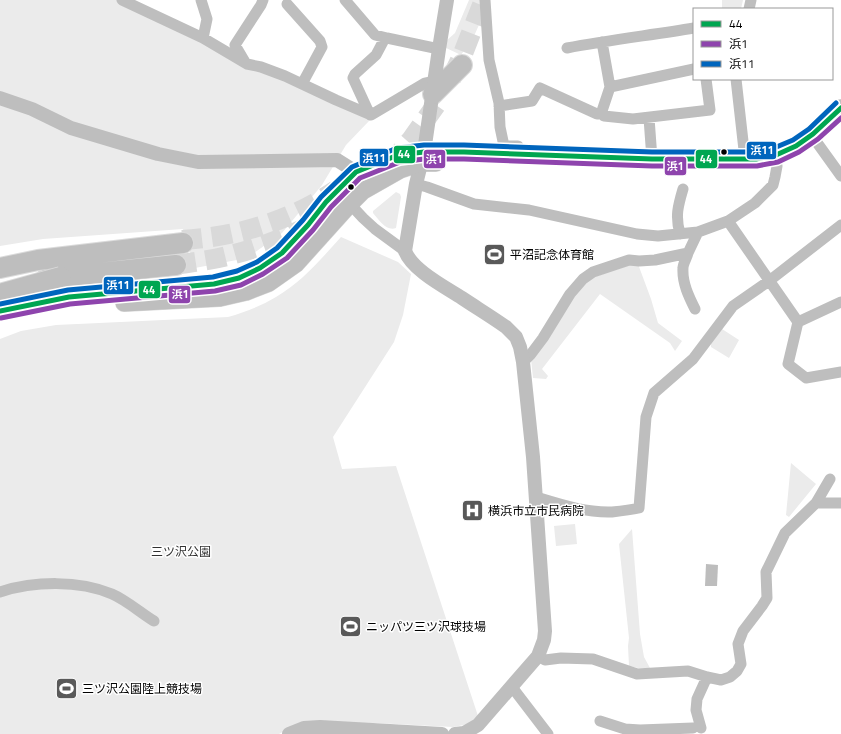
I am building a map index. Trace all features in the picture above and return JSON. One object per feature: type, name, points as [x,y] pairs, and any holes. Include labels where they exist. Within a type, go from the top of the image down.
[{"type":"highway","points":[[433,88],[462,65]]},
{"type":"highway","points":[[0,255],[20,250],[59,245],[182,242],[38,260],[0,268]]},
{"type":"highway","points":[[0,290],[20,284],[61,277],[176,265]]},
{"type":"highway","points":[[0,294],[61,277]]},
{"type":"highway","points":[[0,290],[28,293],[50,293],[69,297]]},
{"type":"main road","points":[[0,323],[37,312],[117,303],[220,298],[246,292],[269,283],[296,264],[363,191],[423,157],[561,155],[652,159],[745,159],[766,157],[781,153],[805,140],[841,108]]},
{"type":"main road","points":[[0,311],[69,297],[214,284],[239,278],[260,268],[282,253],[308,225],[326,202],[356,172],[398,155],[744,169],[767,168],[800,156],[818,144],[841,123]]},
{"type":"street","points":[[122,0],[202,38],[245,62],[272,71],[370,115]]},
{"type":"street","points":[[201,0],[207,19],[202,38]]},
{"type":"street","points":[[245,62],[235,45],[263,0]]},
{"type":"street","points":[[345,0],[375,35],[439,49]]},
{"type":"street","points":[[405,252],[416,184],[423,157],[447,0]]},
{"type":"street","points":[[485,0],[489,60],[499,106],[500,127],[504,146],[560,148],[561,155]]},
{"type":"street","points":[[287,4],[320,41],[322,47],[302,84]]},
{"type":"street","points":[[567,48],[693,28]]},
{"type":"street","points":[[370,115],[353,78],[355,74],[376,55],[385,38]]},
{"type":"street","points":[[602,42],[610,87],[602,111],[603,114]]},
{"type":"street","points":[[610,87],[693,69]]},
{"type":"street","points":[[499,106],[532,101],[540,88],[597,114],[603,114],[604,116],[633,120],[649,118],[710,110],[706,80]]},
{"type":"street","points":[[736,80],[745,159]]},
{"type":"street","points":[[370,115],[425,83],[433,88]]},
{"type":"street","points":[[0,98],[32,108],[71,128],[171,157],[198,162],[337,160],[356,172]]},
{"type":"street","points":[[649,118],[652,159]]},
{"type":"street","points":[[818,144],[841,176]]},
{"type":"street","points":[[416,184],[474,204],[529,210],[637,234],[658,236],[698,232],[728,221],[755,203],[773,185],[776,166]]},
{"type":"street","points":[[680,234],[677,225],[677,214],[678,204],[683,189]]},
{"type":"street","points":[[350,204],[375,229],[405,252],[411,262],[426,275],[506,327],[516,336],[520,347],[523,362],[536,497],[545,631],[544,640],[538,656],[512,687],[478,725],[461,734]]},
{"type":"street","points":[[728,221],[798,322],[788,364],[806,378],[841,372]]},
{"type":"street","points":[[536,497],[584,510],[611,512],[639,508],[646,417],[654,393],[693,360],[713,329],[733,306],[769,281],[841,225]]},
{"type":"street","points":[[695,309],[683,278],[683,267],[698,232]]},
{"type":"street","points":[[523,362],[543,338],[570,294],[583,279],[593,272],[629,260],[655,260],[688,253]]},
{"type":"street","points":[[798,322],[841,302]]},
{"type":"street","points":[[538,656],[545,660],[562,658],[593,659],[637,674],[688,671],[721,680],[730,678],[741,664],[738,644],[743,631],[767,598],[766,572],[785,533],[816,503],[830,479]]},
{"type":"street","points":[[816,503],[841,503]]},
{"type":"street","points":[[0,592],[25,586],[60,584],[81,586],[113,594],[154,622]]},
{"type":"street","points":[[600,721],[625,729],[641,732],[697,728],[701,723],[696,710],[698,699],[707,677]]},
{"type":"street","points":[[512,687],[548,734]]},
{"type":"street","points":[[289,734],[304,728],[320,727],[442,734]]},
{"type":"green space","points":[[0,0],[124,0],[261,67],[371,115],[366,119],[369,121],[346,145],[322,185],[282,233],[247,258],[195,268],[183,229],[43,239],[0,246]]},
{"type":"green space","points":[[469,0],[482,0],[483,16],[474,36],[461,55],[444,47],[446,41],[455,33]]},
{"type":"green space","points":[[722,0],[743,0],[741,8],[722,8]]},
{"type":"green space","points":[[396,192],[400,194],[401,197],[396,228],[393,229],[383,225],[373,211]]},
{"type":"green space","name":"三ツ沢公園","points":[[341,237],[398,262],[411,274],[403,315],[394,342],[333,437],[342,469],[396,466],[478,716],[469,724],[453,727],[376,723],[297,724],[279,734],[0,734],[0,339],[21,331],[56,325],[228,317],[259,306],[285,291],[311,270]]},
{"type":"green space","points":[[629,262],[638,264],[658,323],[682,341],[675,351],[670,343],[600,294],[542,369],[548,376],[546,379],[533,378],[531,359],[585,281]]},
{"type":"green space","points":[[722,329],[739,340],[729,358],[711,347],[711,343]]},
{"type":"green space","points":[[791,463],[816,484],[789,517],[786,515]]},
{"type":"green space","points":[[575,524],[577,544],[556,546],[554,526]]},
{"type":"green space","points":[[632,529],[640,634],[644,657],[650,668],[629,666],[629,638],[619,544]]},
{"type":"shaded area","points":[[706,564],[718,565],[717,586],[705,586]]},
{"type":"tunnel","points":[[451,79],[462,56],[484,0]]},
{"type":"tunnel","points":[[389,165],[411,140],[436,105]]},
{"type":"tunnel","points":[[182,240],[223,235],[262,226],[301,210],[336,190]]},
{"type":"tunnel","points":[[176,265],[224,257],[276,240],[320,220],[353,197]]},
{"type":"transit line","name":"浜11","points":[[0,304],[68,290],[213,277],[237,271],[257,262],[277,248],[303,220],[321,197],[352,167],[397,148],[424,145],[464,145],[652,152],[755,152],[774,148],[793,140],[809,129],[836,103]]},
{"type":"transit line","name":"44","points":[[0,311],[69,297],[214,284],[239,278],[260,268],[282,253],[308,225],[326,202],[356,172],[398,155],[424,152],[464,152],[652,159],[756,159],[776,155],[796,146],[813,134],[841,108]]},
{"type":"transit line","name":"浜1","points":[[1,318],[70,304],[215,291],[241,285],[263,274],[287,258],[313,230],[331,207],[360,178],[400,162],[424,159],[464,159],[652,166],[757,166],[778,162],[799,152],[818,139],[841,118]]},
{"type":"place","name":"平沼記念体育館","points":[[494,255]]},
{"type":"place","name":"横浜市立市民病院","points":[[473,511]]},
{"type":"place","name":"ニッパツ三ツ沢球技場","points":[[351,627]]},
{"type":"place","name":"三ツ沢公園陸上競技場","points":[[67,689]]}]
